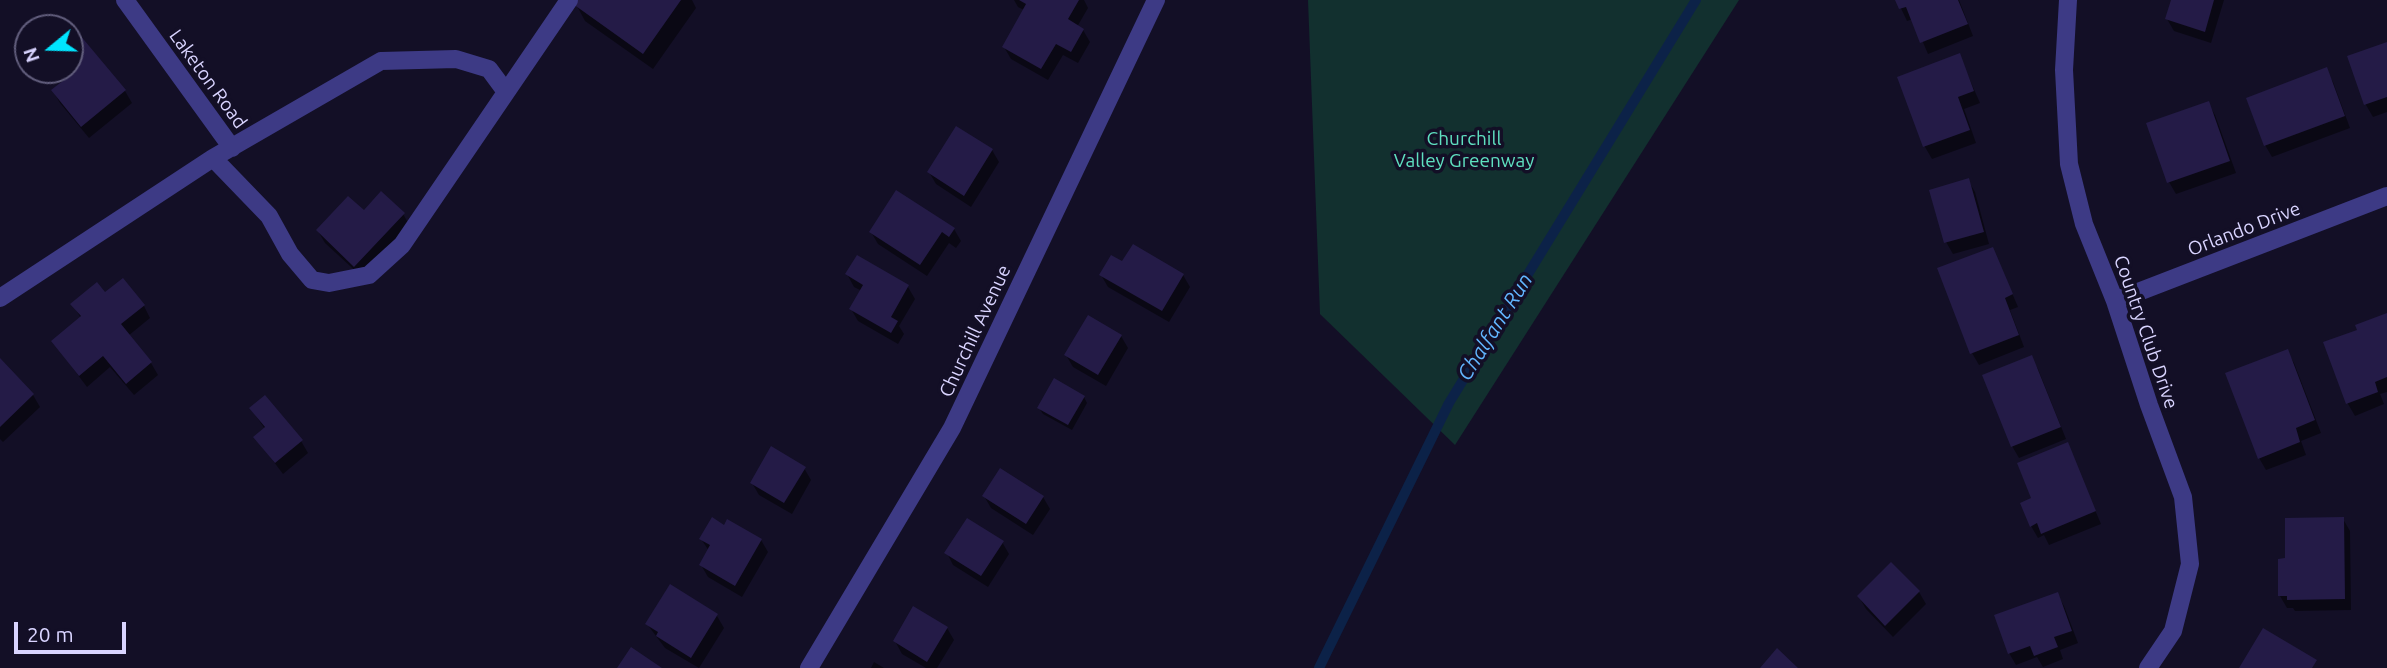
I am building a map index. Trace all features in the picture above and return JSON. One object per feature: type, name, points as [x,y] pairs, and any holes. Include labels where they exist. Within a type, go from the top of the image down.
[{"type":"street","name":"Laketon Road","points":[[125,0],[232,148]]},
{"type":"street","points":[[214,159],[269,216],[290,254],[312,280],[330,283],[369,275],[402,244],[569,0]]},
{"type":"street","name":"Churchill Avenue","points":[[809,668],[952,428],[1156,0]]},
{"type":"street","name":"Country Club Drive","points":[[2068,0],[2064,70],[2070,164],[2084,224],[2115,301],[2183,497],[2190,564],[2173,631],[2148,668]]},
{"type":"street","points":[[0,299],[214,159],[381,61],[456,59],[489,69],[506,92]]},
{"type":"street","name":"Orlando Drive","points":[[2115,301],[2387,196]]},
{"type":"green space","name":"Churchill Valley Greenway","points":[[1308,0],[1739,0],[1455,445],[1320,314]]},
{"type":"building","points":[[576,0],[681,0],[643,54],[573,4]]},
{"type":"building","points":[[1019,0],[1079,0],[1068,19],[1084,29],[1071,52],[1056,44],[1041,69],[1002,47],[1026,4]]},
{"type":"building","points":[[1895,0],[1958,0],[1968,24],[1920,43],[1906,7],[1899,9]]},
{"type":"building","points":[[2171,0],[2214,0],[2205,32],[2165,19]]},
{"type":"building","points":[[84,40],[126,90],[81,127],[51,90],[59,84],[84,84]]},
{"type":"building","points":[[2387,42],[2387,97],[2364,105],[2347,56]]},
{"type":"building","points":[[1960,53],[1974,91],[1958,97],[1970,130],[1923,147],[1897,77]]},
{"type":"building","points":[[2327,67],[2345,116],[2264,146],[2246,98]]},
{"type":"building","points":[[2209,101],[2230,161],[2167,183],[2146,123]]},
{"type":"building","points":[[956,126],[993,149],[964,196],[927,172]]},
{"type":"building","points":[[1969,178],[1984,232],[1944,243],[1929,190]]},
{"type":"building","points":[[896,190],[955,228],[949,237],[942,232],[920,265],[869,232]]},
{"type":"building","points":[[381,191],[405,213],[354,267],[316,230],[348,196],[364,210]]},
{"type":"building","points":[[1133,244],[1184,274],[1162,311],[1099,275],[1111,255],[1122,261]]},
{"type":"building","points":[[1993,247],[2013,294],[2005,298],[2019,335],[1970,354],[1937,268]]},
{"type":"building","points":[[857,255],[909,285],[891,317],[898,321],[891,333],[849,309],[863,285],[845,274]]},
{"type":"building","points":[[123,278],[145,305],[121,324],[152,362],[126,384],[103,356],[79,376],[51,341],[81,316],[70,304],[97,282],[105,292]]},
{"type":"building","points":[[2387,313],[2387,377],[2375,382],[2378,392],[2346,404],[2323,342],[2357,330],[2355,325]]},
{"type":"building","points":[[1088,315],[1122,335],[1098,375],[1064,355]]},
{"type":"building","points":[[2288,349],[2315,420],[2296,428],[2300,442],[2258,459],[2225,373]]},
{"type":"building","points":[[2032,355],[2061,427],[2011,447],[1982,375]]},
{"type":"building","points":[[0,358],[34,394],[0,427]]},
{"type":"building","points":[[1054,378],[1085,396],[1068,425],[1037,408]]},
{"type":"building","points":[[265,395],[303,440],[275,463],[253,437],[265,427],[249,408]]},
{"type":"building","points":[[2068,442],[2096,511],[2041,534],[2037,523],[2030,527],[2020,503],[2031,498],[2017,463]]},
{"type":"building","points":[[771,446],[806,467],[784,503],[750,483]]},
{"type":"building","points":[[1000,468],[1044,496],[1026,524],[982,496]]},
{"type":"building","points":[[712,517],[724,525],[727,519],[762,539],[735,586],[699,565],[710,545],[699,539]]},
{"type":"building","points":[[2344,517],[2345,599],[2287,600],[2287,596],[2278,596],[2278,559],[2285,558],[2285,518]]},
{"type":"building","points":[[967,518],[1004,541],[981,576],[944,553]]},
{"type":"building","points":[[1891,562],[1920,591],[1885,626],[1857,596]]},
{"type":"building","points":[[670,584],[718,614],[691,658],[656,636],[658,632],[645,624]]},
{"type":"building","points":[[2058,592],[2072,631],[2054,637],[2058,647],[2034,656],[2030,646],[2008,654],[1994,615]]},
{"type":"building","points":[[913,606],[948,627],[927,662],[893,641]]},
{"type":"building","points":[[2263,628],[2317,660],[2312,668],[2239,668]]},
{"type":"building","points":[[631,647],[662,668],[617,668]]},
{"type":"building","points":[[1777,648],[1798,668],[1760,668]]},
{"type":"waterway","name":"Chalfant Run","points":[[1319,668],[1449,403],[1696,0]]}]
